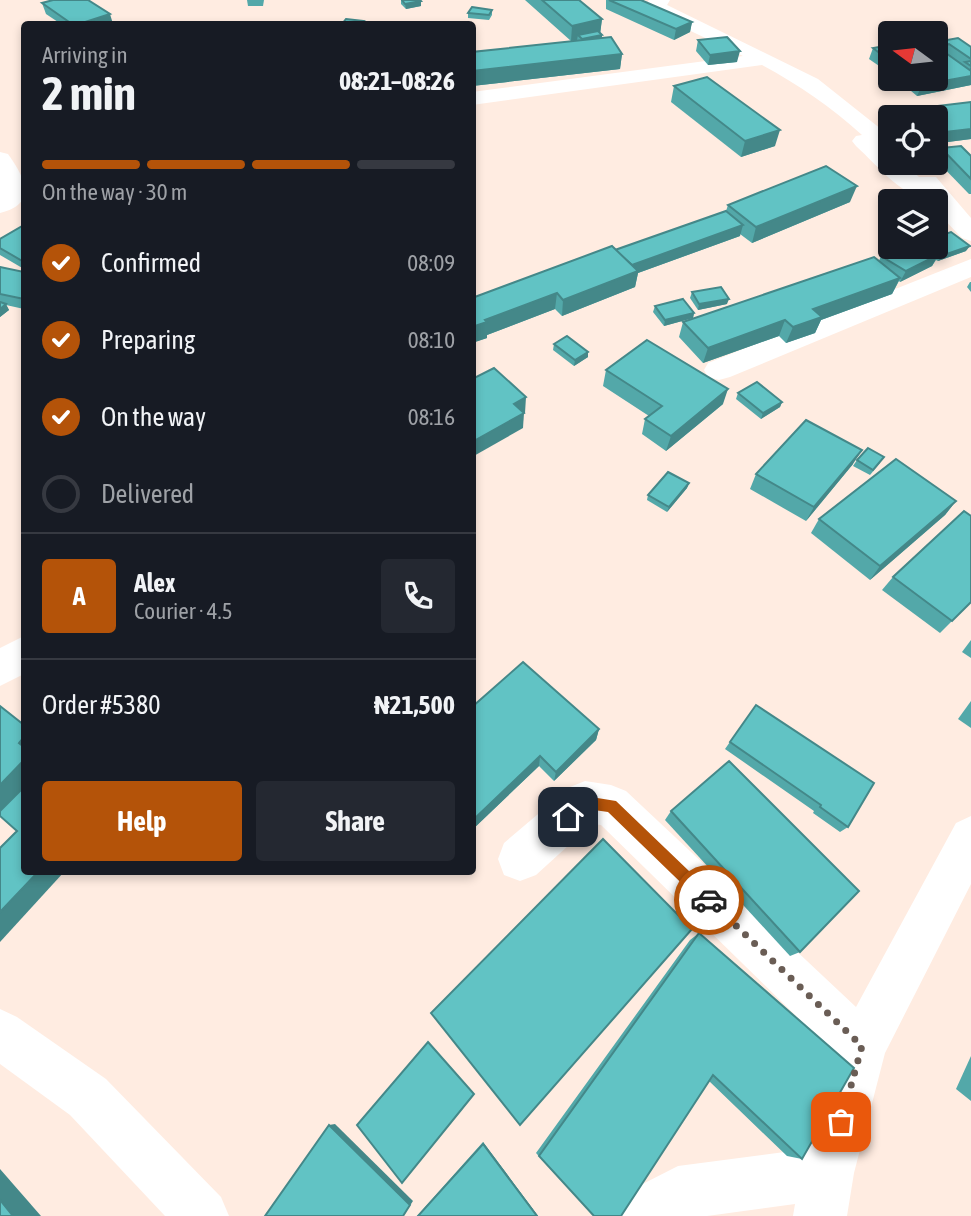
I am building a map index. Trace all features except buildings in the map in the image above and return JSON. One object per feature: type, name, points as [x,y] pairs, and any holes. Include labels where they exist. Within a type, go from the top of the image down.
[{"type":"street","points":[[661,0],[656,3],[658,8],[699,24],[799,76],[878,138]]},
{"type":"street","points":[[476,99],[771,63]]},
{"type":"street","points":[[771,63],[785,78],[919,189]]},
{"type":"street","points":[[0,159],[14,184],[10,202],[0,206]]},
{"type":"street","points":[[919,175],[933,189]]},
{"type":"street","points":[[948,209],[971,233]]},
{"type":"street","points":[[719,370],[971,267]]},
{"type":"street","points":[[0,670],[21,655]]},
{"type":"street","points":[[520,859],[585,802],[611,806],[862,1046]]},
{"type":"street","points":[[636,1216],[678,1193],[823,1195],[862,1046],[971,838]]},
{"type":"street","points":[[0,1034],[88,1097],[202,1216]]},
{"type":"way so far","points":[[709,900],[862,1046],[841,1122]]},
{"type":"route","points":[[568,817],[585,802],[611,806],[709,900]]}]
